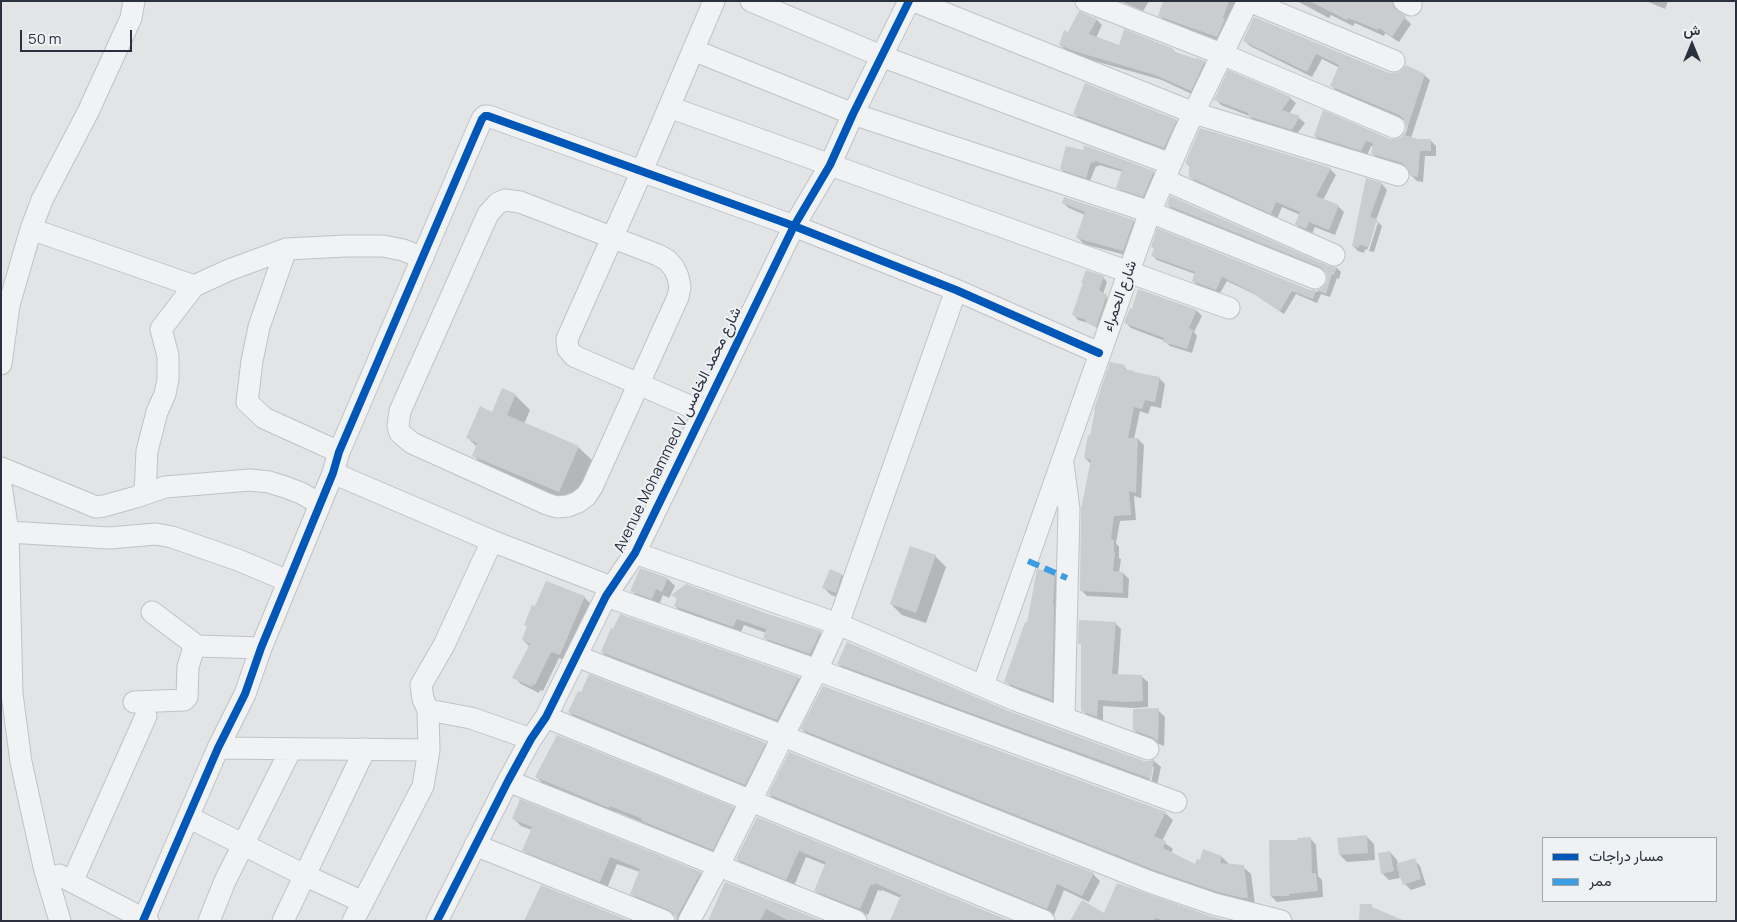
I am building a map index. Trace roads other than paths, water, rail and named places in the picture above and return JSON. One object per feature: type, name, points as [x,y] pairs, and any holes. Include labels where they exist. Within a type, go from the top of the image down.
[{"type":"street","points":[[703,412],[574,356],[568,349],[567,344],[568,334],[642,171],[714,1]]},
{"type":"street","points":[[751,1],[881,56],[1168,172],[1334,255]]},
{"type":"street","name":"Avenue Mohammed V شارع محمد الخامس","points":[[442,920],[475,845],[508,781],[531,739],[546,717],[608,591],[635,553],[794,226],[830,165],[909,1]]},
{"type":"street","points":[[914,1],[1194,113],[1398,175]]},
{"type":"street","points":[[1086,1],[1224,54],[1394,127]]},
{"type":"street","points":[[1248,1],[1394,61]]},
{"type":"street","name":"شارع الحمراء","points":[[984,685],[1150,212],[1194,113],[1248,1]]},
{"type":"street","points":[[1,364],[9,305],[31,229],[42,200],[88,112],[135,7]]},
{"type":"street","points":[[693,50],[853,114],[1150,212],[1315,278]]},
{"type":"street","points":[[669,107],[1129,270],[1229,308]]},
{"type":"street","points":[[44,867],[145,920],[218,748],[245,694],[261,648],[333,473],[339,452],[475,135],[485,116],[794,226],[956,290],[1099,353]]},
{"type":"street","points":[[506,200],[513,200],[658,255],[667,260],[674,268],[680,287],[678,297],[639,384],[592,487],[582,499],[568,506],[557,507],[547,504],[412,443],[400,433],[398,426],[400,411],[488,214],[492,207],[506,200]]},
{"type":"street","points":[[31,229],[194,286]]},
{"type":"street","points":[[145,493],[147,451],[168,379],[168,356],[162,329],[194,286],[229,270],[286,249],[383,246],[403,250],[423,258]]},
{"type":"street","points":[[286,249],[259,327],[252,361],[247,402],[264,418],[339,452]]},
{"type":"street","points":[[689,921],[817,670],[838,624],[956,290]]},
{"type":"street","points":[[1063,461],[1069,510],[1064,718]]},
{"type":"street","points":[[1,468],[96,507],[136,498],[145,493],[166,487],[250,480],[269,482],[285,487],[301,493],[320,504]]},
{"type":"street","points":[[333,473],[608,591],[1176,802]]},
{"type":"street","points":[[1,485],[8,532],[12,694],[21,762],[44,867],[60,921]]},
{"type":"street","points":[[8,532],[109,538],[156,534],[172,537],[238,560],[288,581]]},
{"type":"street","points":[[354,921],[422,786],[429,750],[428,710],[423,699],[421,684],[444,645],[492,541]]},
{"type":"street","points":[[635,553],[838,624],[984,685],[1015,700],[1148,749]]},
{"type":"street","points":[[152,612],[197,646],[261,648]]},
{"type":"street","points":[[72,882],[140,709],[184,700],[187,697],[188,667],[197,646]]},
{"type":"street","points":[[576,656],[1150,882],[1214,904],[1281,921]]},
{"type":"street","points":[[428,710],[471,718],[531,739]]},
{"type":"street","points":[[546,717],[1044,921]]},
{"type":"street","points":[[218,748],[429,750]]},
{"type":"street","points":[[209,921],[225,881],[291,749]]},
{"type":"street","points":[[282,921],[364,749]]},
{"type":"street","points":[[508,781],[856,921]]},
{"type":"street","points":[[188,818],[364,902]]},
{"type":"street","points":[[475,845],[664,921]]}]
